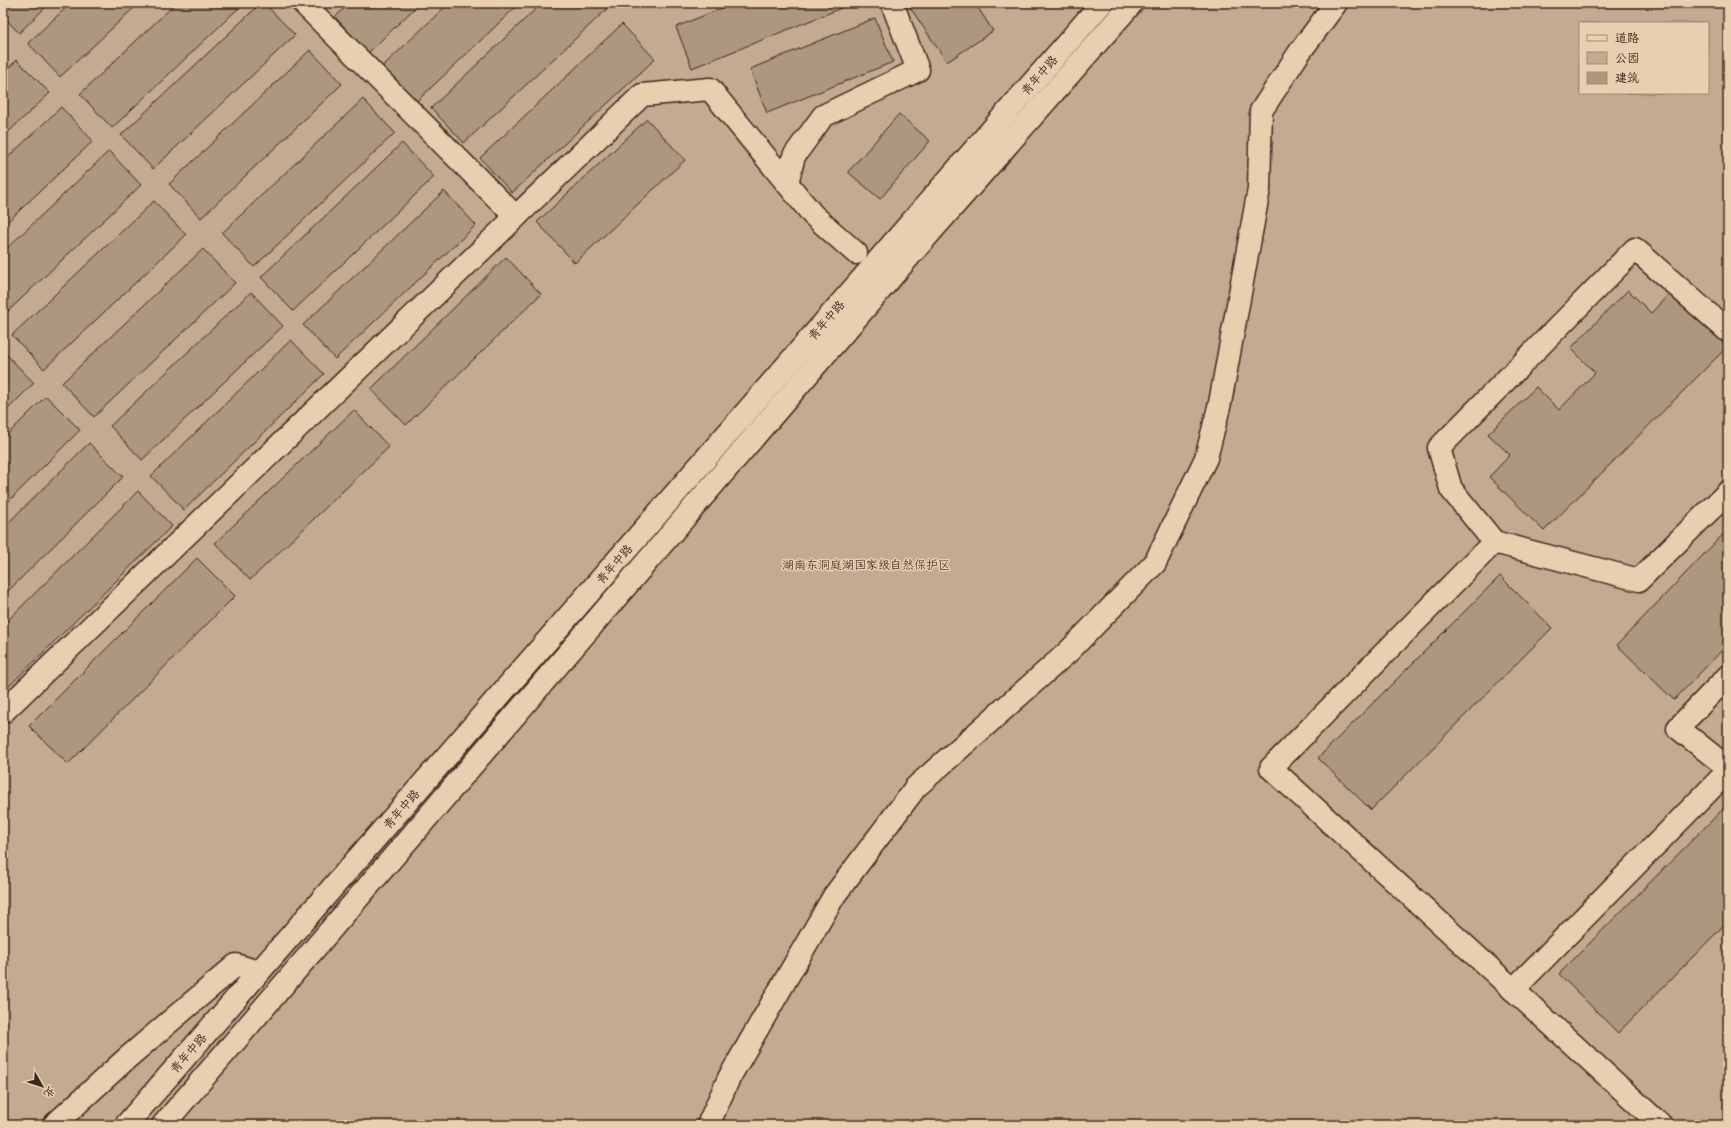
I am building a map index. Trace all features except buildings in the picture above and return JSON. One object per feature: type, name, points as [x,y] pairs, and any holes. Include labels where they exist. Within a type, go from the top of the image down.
[{"type":"street","points":[[303,3],[516,217]]},
{"type":"street","points":[[787,183],[794,156],[823,116],[918,70],[892,3]]},
{"type":"street","name":"青年中路","points":[[126,1125],[1102,3]]},
{"type":"street","points":[[164,1125],[906,260],[1132,3]]},
{"type":"street","points":[[708,1125],[729,1078],[834,896],[916,787],[1068,652],[1155,563],[1206,458],[1220,403],[1259,189],[1261,111],[1333,4]]},
{"type":"street","points":[[3,712],[642,95],[710,89],[813,215],[856,253]]},
{"type":"street","points":[[1728,330],[1635,249],[1439,448],[1451,489],[1494,542],[1639,580],[1728,492]]},
{"type":"street","points":[[1494,542],[1270,768],[1661,1125]]},
{"type":"street","points":[[1513,990],[1728,769],[1678,728],[1728,676]]},
{"type":"street","points":[[54,1125],[126,1059],[236,964],[258,972]]},
{"type":"green space","name":"湖南东洞庭湖国家级自然保护区","points":[[3,3],[1728,3],[1728,1125],[3,1125]]}]
